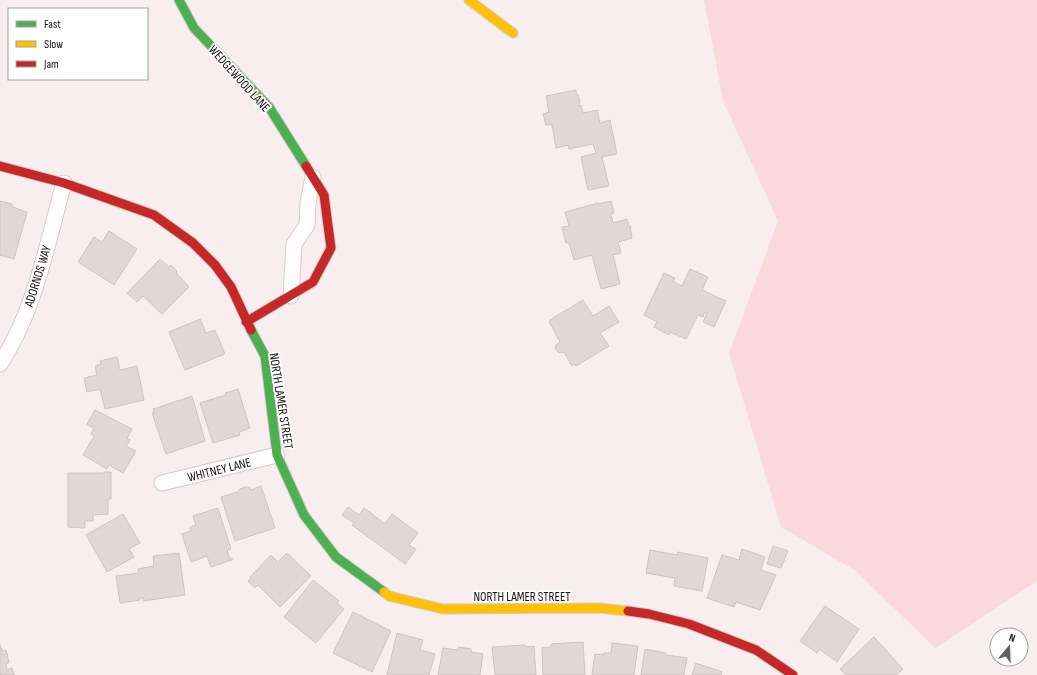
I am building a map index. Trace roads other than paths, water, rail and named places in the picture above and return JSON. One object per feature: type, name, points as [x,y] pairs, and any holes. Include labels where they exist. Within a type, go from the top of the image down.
[{"type":"street","name":"WEDGEWOOD LANE","points":[[179,0],[194,28],[268,107],[324,195],[331,248],[313,282],[246,322]]},
{"type":"street","points":[[469,0],[513,34]]},
{"type":"street","name":"NORTH LAMER STREET","points":[[0,166],[64,184],[154,215],[193,243],[215,265],[231,287],[246,322],[265,356],[277,455],[304,515],[336,557],[389,596],[443,609],[598,608],[649,614],[689,624],[756,650],[793,675]]},
{"type":"street","points":[[291,296],[294,244],[307,225],[308,203],[313,177]]},
{"type":"street","name":"ADORNOS WAY","points":[[0,364],[11,347],[34,293],[64,184]]},
{"type":"street","name":"WHITNEY LANE","points":[[162,483],[277,455]]}]
